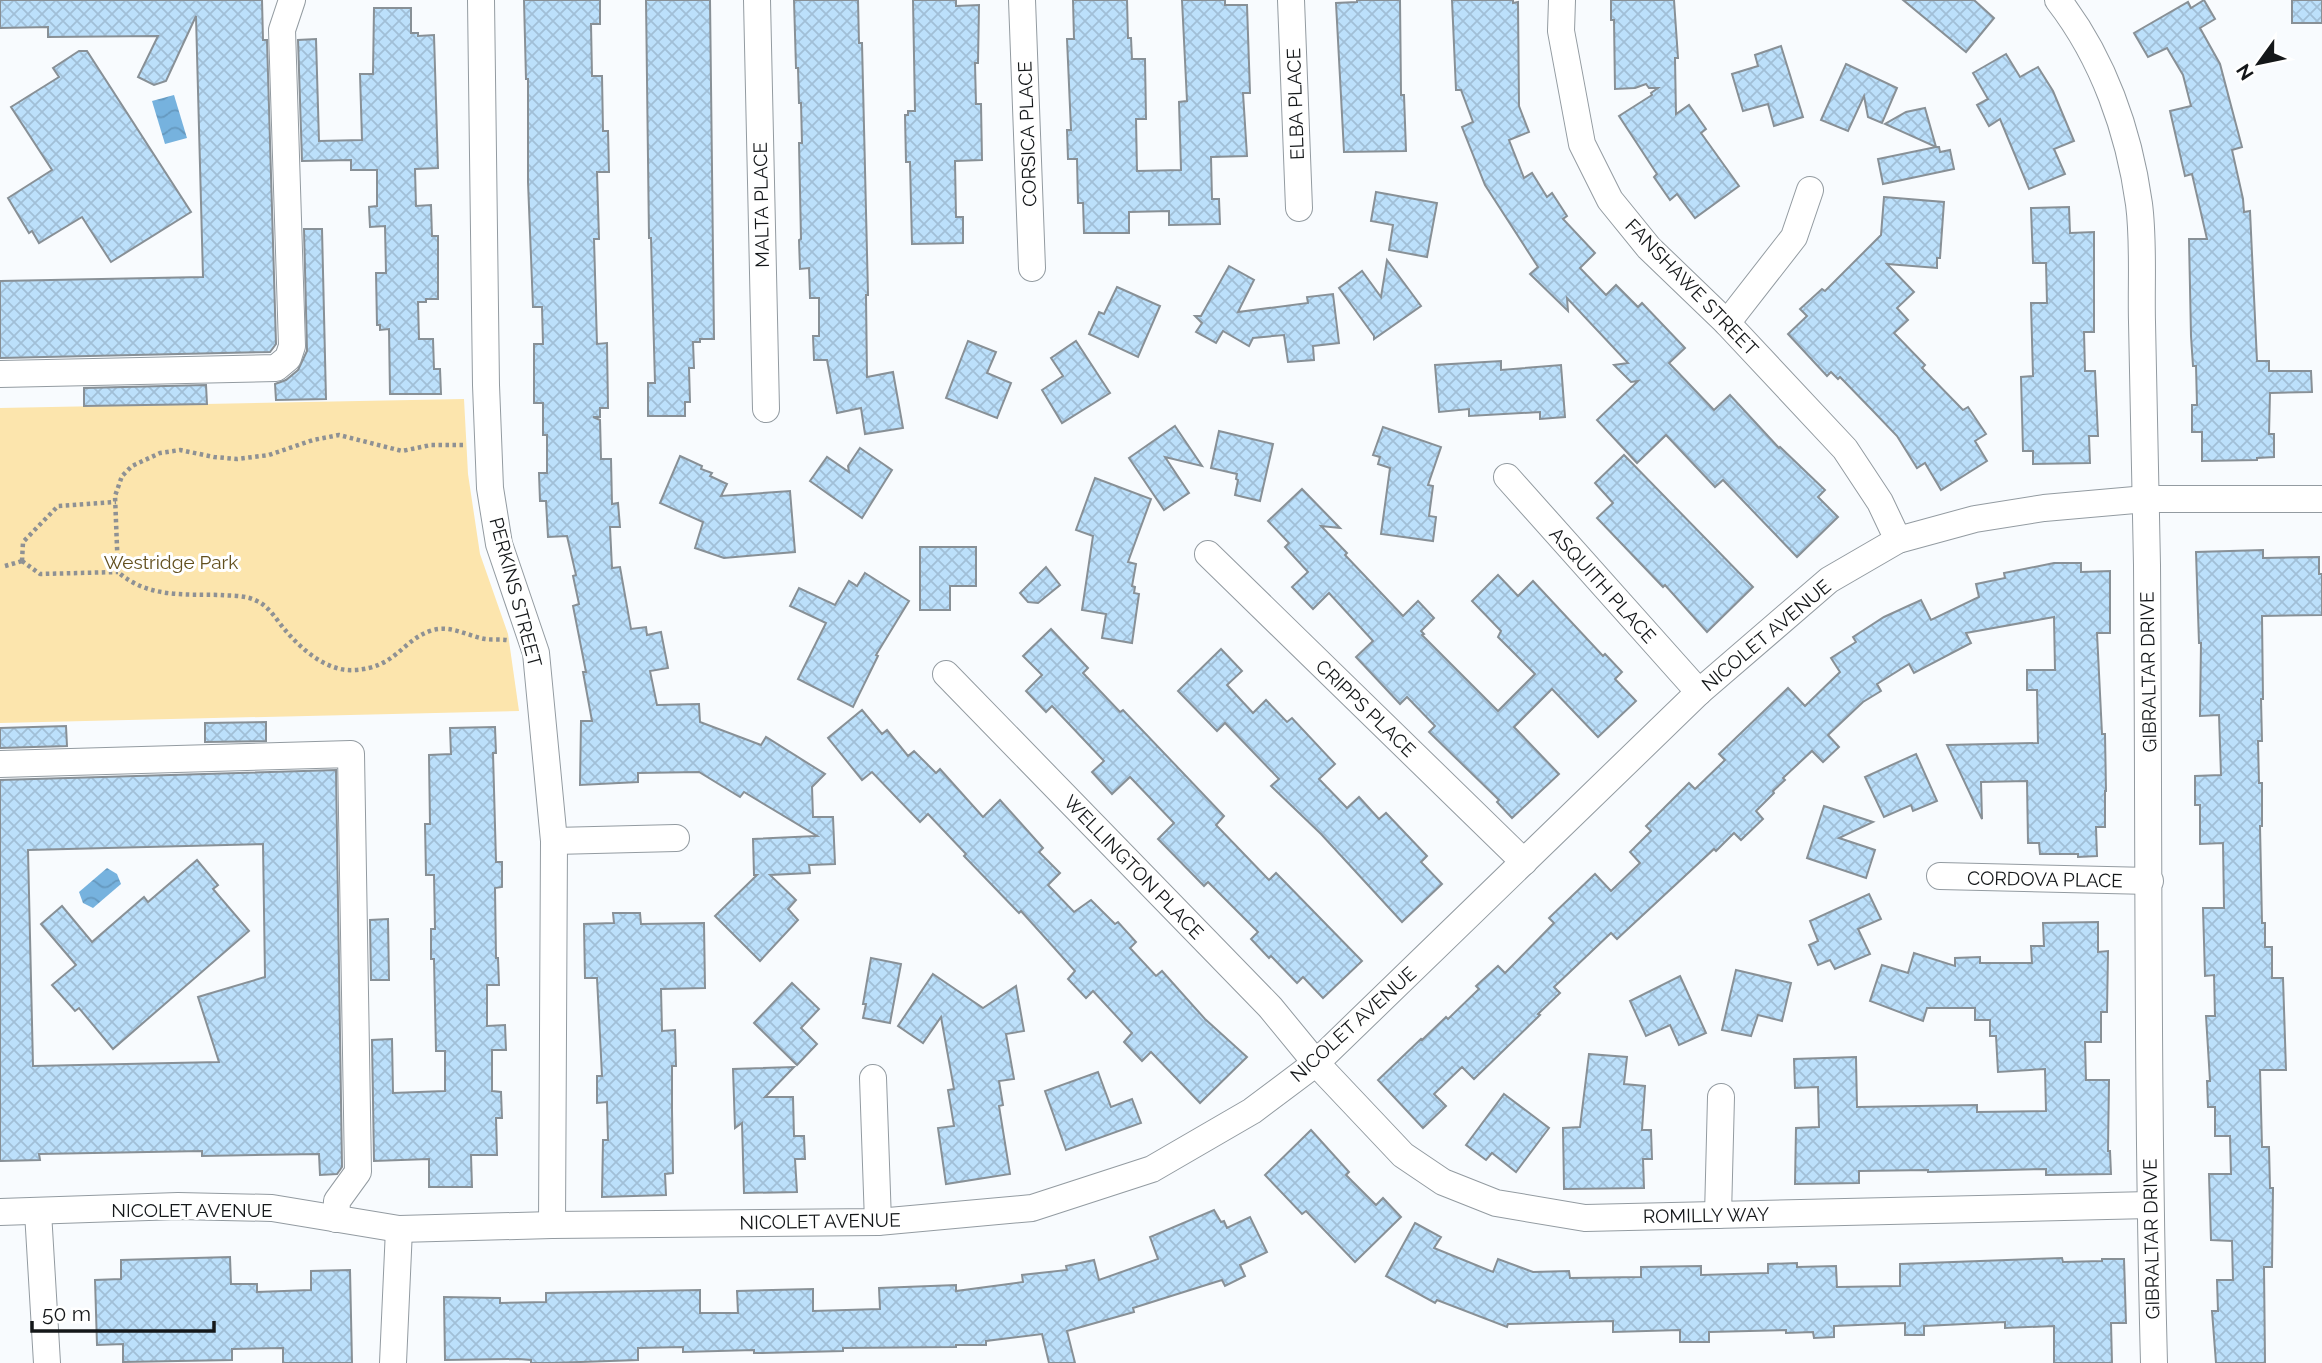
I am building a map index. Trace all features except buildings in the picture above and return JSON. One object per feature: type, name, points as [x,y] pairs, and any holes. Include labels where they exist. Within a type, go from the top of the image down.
[{"type":"street","points":[[0,374],[276,368],[288,358],[292,346],[282,30],[292,0]]},
{"type":"street","name":"PERKINS STREET","points":[[481,0],[490,488],[499,544],[536,653],[554,841],[552,1225]]},
{"type":"street","name":"MALTA PLACE","points":[[757,0],[766,409]]},
{"type":"street","name":"CORSICA PLACE","points":[[1022,0],[1032,268]]},
{"type":"street","name":"ELBA PLACE","points":[[1291,0],[1299,208]]},
{"type":"street","name":"FANSHAWE STREET","points":[[1562,0],[1561,31],[1582,144],[1610,200],[1649,248],[1727,323],[1845,449],[1880,502],[1898,540]]},
{"type":"street","name":"GIBRALTAR DRIVE","points":[[2057,0],[2078,26],[2101,71],[2122,124],[2139,205],[2146,499],[2150,1205],[2154,1363]]},
{"type":"street","points":[[1727,323],[1794,237],[1810,190]]},
{"type":"street","name":"ASQUITH PLACE","points":[[1507,477],[1699,692]]},
{"type":"street","name":"NICOLET AVENUE","points":[[0,1212],[178,1206],[272,1209],[399,1229],[878,1222],[1032,1208],[1152,1169],[1252,1111],[1316,1063],[1699,692],[1829,580],[1898,540],[1976,519],[2044,508],[2146,499],[2322,499]]},
{"type":"street","name":"CRIPPS PLACE","points":[[1208,554],[1524,862]]},
{"type":"street","name":"WELLINGTON PLACE","points":[[946,674],[1270,1007],[1316,1063]]},
{"type":"street","points":[[0,764],[351,754],[358,1172],[337,1201],[336,1219]]},
{"type":"street","points":[[554,841],[676,838]]},
{"type":"street","name":"CORDOVA PLACE","points":[[1940,876],[2150,881]]},
{"type":"street","name":"ROMILLY WAY","points":[[1316,1063],[1403,1155],[1443,1182],[1496,1203],[1585,1218],[2150,1205]]},
{"type":"street","points":[[873,1078],[878,1222]]},
{"type":"street","points":[[1718,1215],[1721,1097]]},
{"type":"street","points":[[38,1212],[47,1363]]},
{"type":"street","points":[[393,1363],[399,1229]]},
{"type":"path","points":[[118,572],[115,496],[122,476],[132,466],[160,453],[180,450],[237,459],[269,455],[313,440],[339,435],[402,452],[431,445],[489,445]]},
{"type":"path","points":[[22,561],[23,542],[58,506],[116,502]]},
{"type":"path","points":[[5,566],[22,561]]},
{"type":"path","points":[[22,561],[40,574],[118,572],[136,585],[157,592],[178,596],[232,596],[257,601],[268,608],[303,649],[321,661],[351,671],[374,667],[391,660],[421,636],[439,629],[460,631],[485,639],[532,640]]},
{"type":"green space","name":"Westridge Park","points":[[464,399],[468,474],[480,554],[508,634],[519,711],[0,723],[0,408]]},
{"type":"water","points":[[174,95],[187,138],[165,144],[152,101]]},
{"type":"water","points":[[107,868],[117,874],[121,884],[93,908],[83,903],[79,892]]}]
